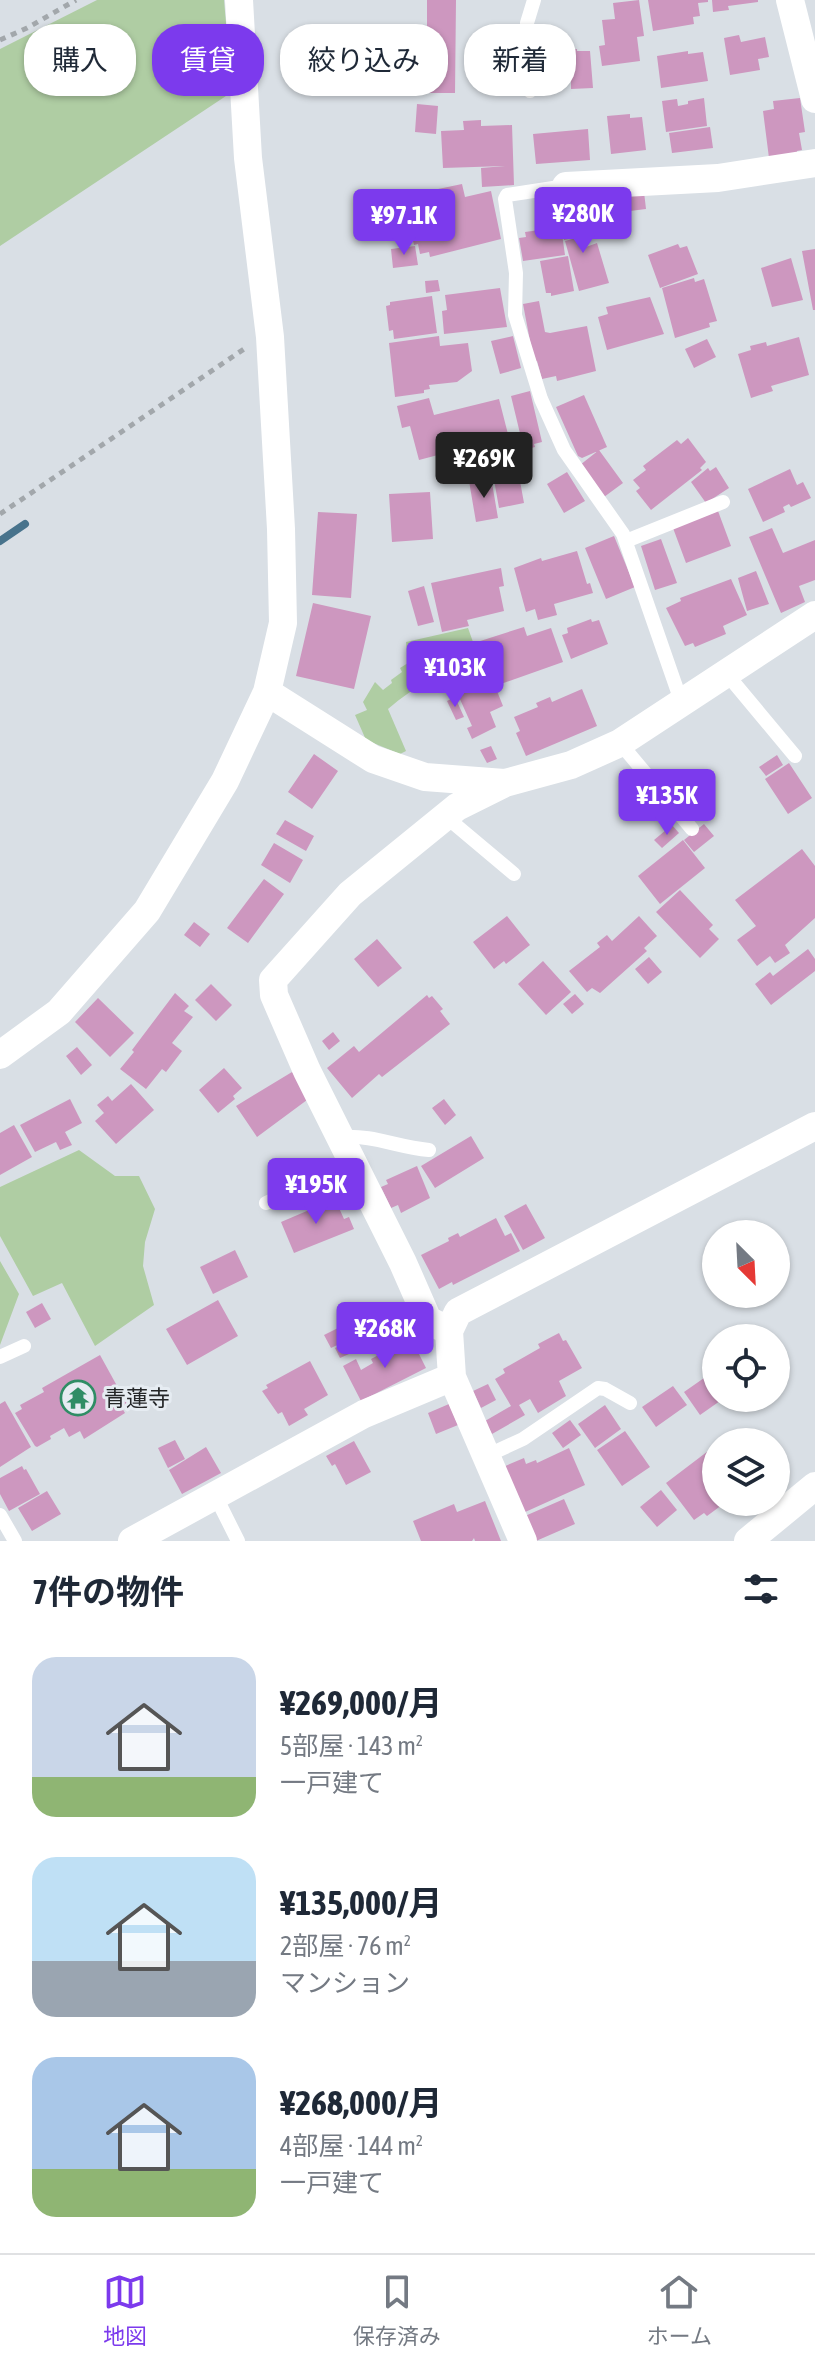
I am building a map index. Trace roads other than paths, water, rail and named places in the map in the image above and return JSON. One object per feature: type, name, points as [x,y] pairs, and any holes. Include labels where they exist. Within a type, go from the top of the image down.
[{"type":"street","points":[[0,1055],[59,1012],[147,911],[225,781],[267,692],[283,623],[270,337],[248,158],[239,0]]},
{"type":"street","points":[[790,0],[815,99]]},
{"type":"street","points":[[566,186],[718,178],[815,163]]},
{"type":"street","points":[[449,1331],[428,1320],[301,1058],[274,995],[273,980],[350,894],[445,816],[505,783],[571,765],[620,743],[815,615]]},
{"type":"street","points":[[267,692],[373,759],[425,777],[505,783]]},
{"type":"street","points":[[523,1541],[452,1377],[449,1331],[458,1312],[815,1126]]},
{"type":"street","points":[[132,1541],[364,1414],[452,1377]]},
{"type":"street","points":[[748,1541],[815,1486]]},
{"type":"lane","points":[[527,24],[534,0]]},
{"type":"lane","points":[[566,186],[507,195],[505,199],[516,273],[515,315],[541,399],[564,450],[626,541],[681,701]]},
{"type":"lane","points":[[626,541],[723,502]]},
{"type":"lane","points":[[725,672],[795,756]]},
{"type":"lane","points":[[620,743],[692,829]]},
{"type":"lane","points":[[445,816],[514,874]]},
{"type":"lane","points":[[341,1137],[375,1137],[400,1147],[429,1150]]},
{"type":"lane","points":[[266,1203],[354,1162]]},
{"type":"lane","points":[[0,1357],[24,1346]]},
{"type":"lane","points":[[486,1456],[523,1439],[598,1388],[630,1403]]},
{"type":"lane","points":[[215,1495],[238,1541]]},
{"type":"lane","points":[[0,1515],[15,1541]]},
{"type":"waterway","points":[[0,541],[25,524]]},
{"type":"place","name":"青蓮寺","points":[[78,1398]]}]
